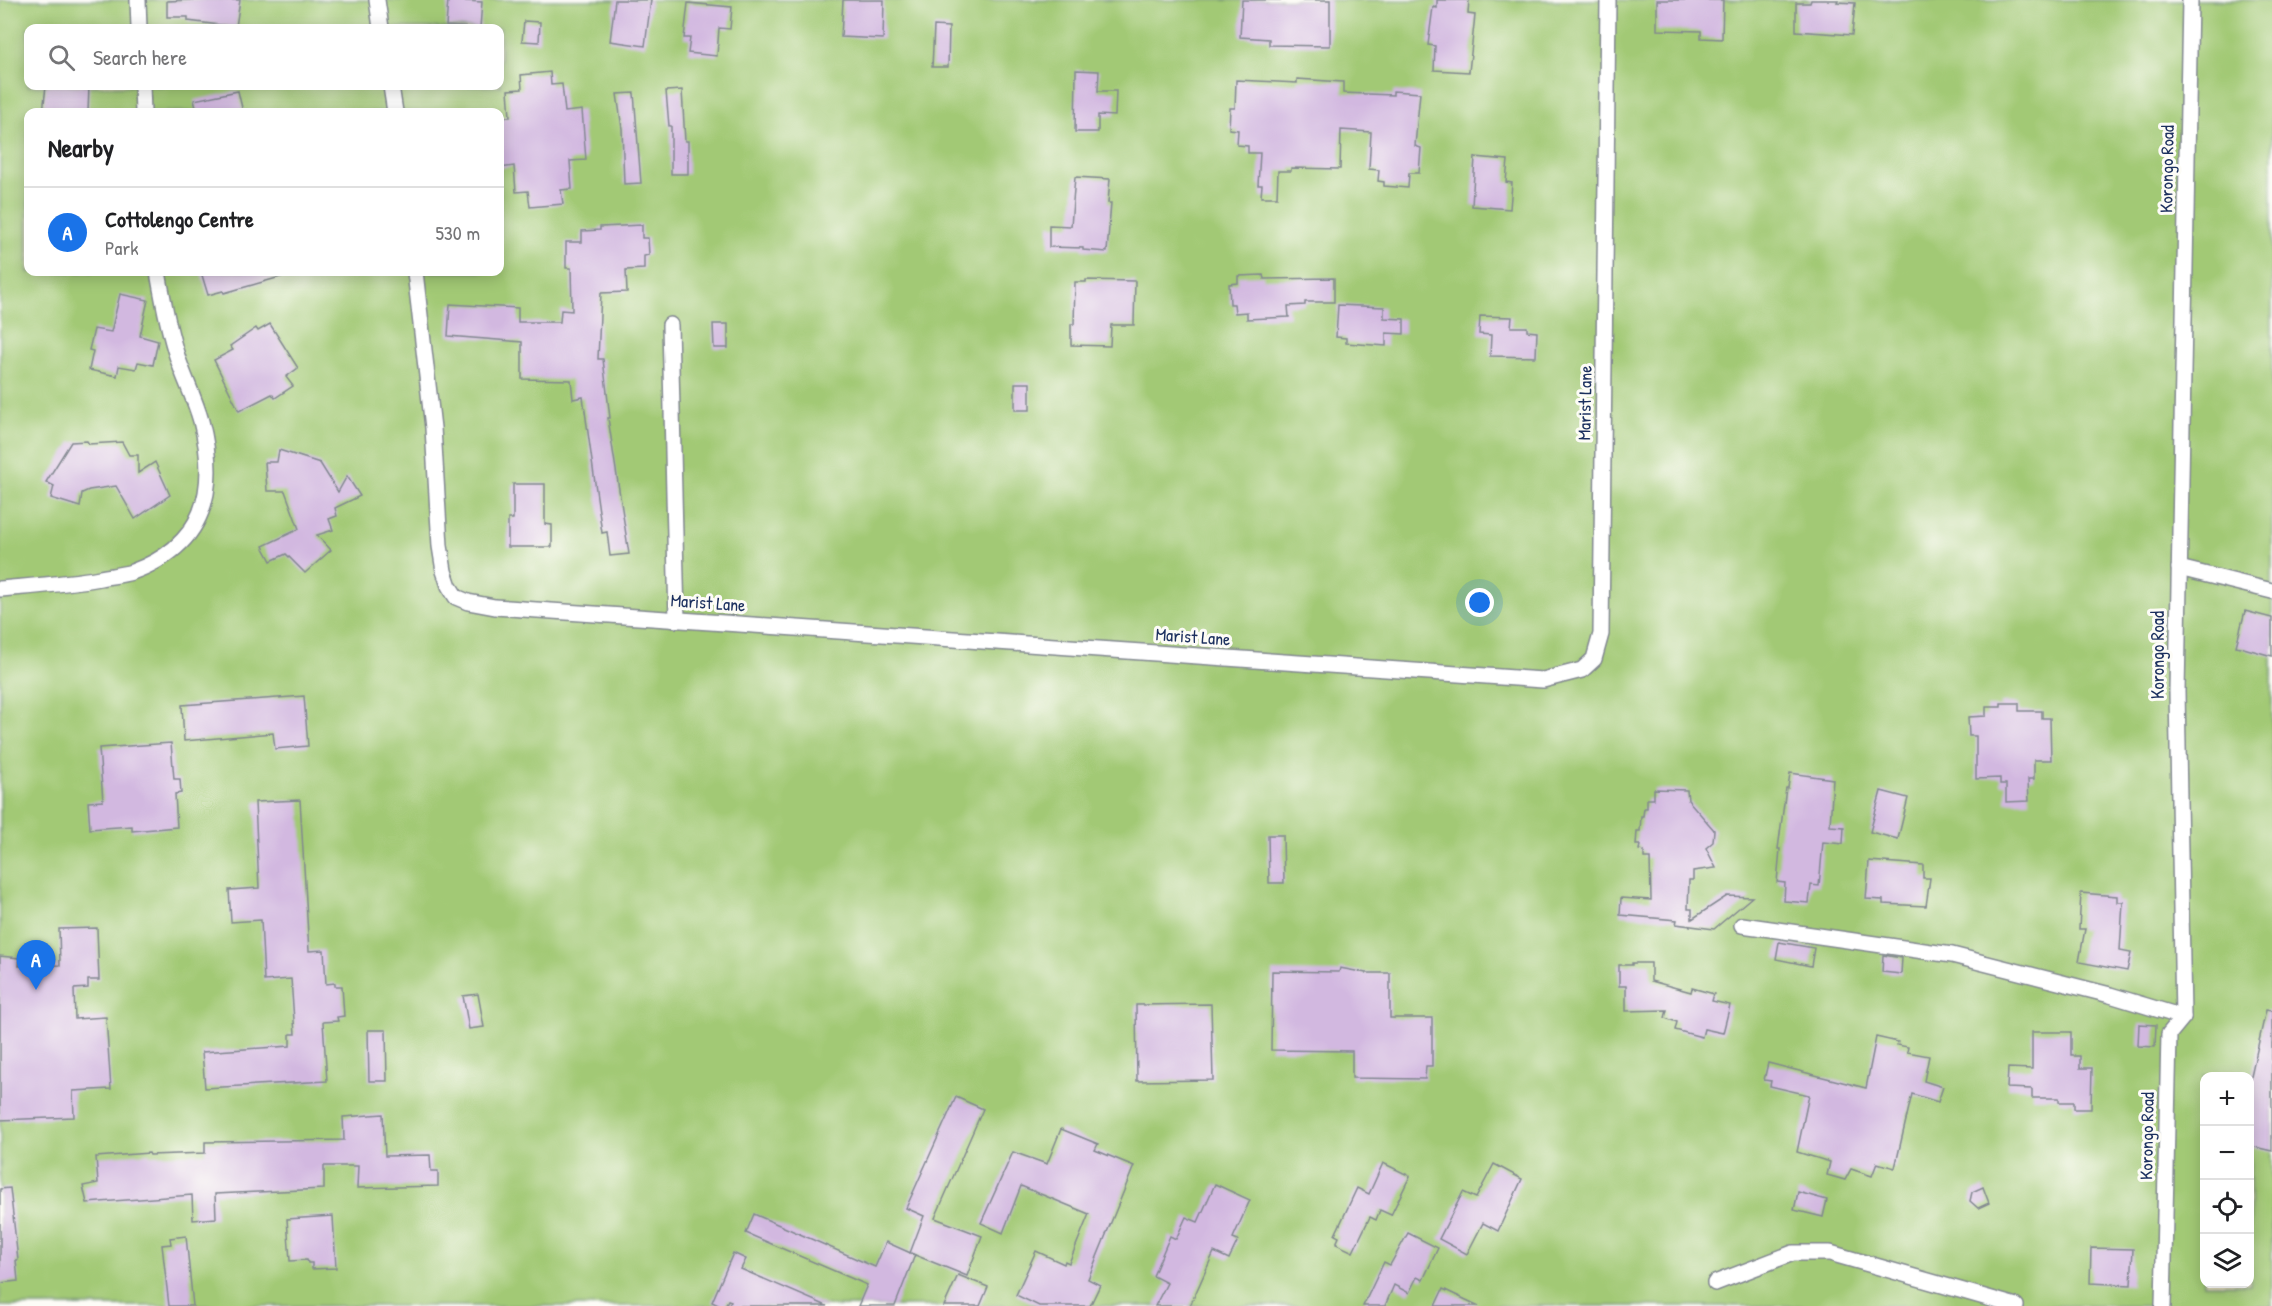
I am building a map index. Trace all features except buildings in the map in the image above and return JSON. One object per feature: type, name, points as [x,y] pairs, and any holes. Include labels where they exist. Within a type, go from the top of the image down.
[{"type":"street","points":[[138,0],[139,24]]},
{"type":"street","points":[[377,0],[380,24]]},
{"type":"street","name":"Marist Lane","points":[[415,276],[433,428],[440,546],[449,586],[456,597],[468,602],[495,607],[1543,680],[1582,670],[1594,659],[1601,634],[1608,0]]},
{"type":"street","name":"Korongo Road","points":[[2163,1306],[2169,1034],[2183,1017],[2177,691],[2190,0]]},
{"type":"street","points":[[142,90],[143,108]]},
{"type":"street","points":[[392,90],[394,108]]},
{"type":"street","points":[[0,589],[76,582],[130,573],[153,562],[181,543],[195,526],[207,492],[208,454],[200,418],[176,354],[159,276]]},
{"type":"street","points":[[670,325],[677,620]]},
{"type":"street","points":[[2179,568],[2272,591]]},
{"type":"street","points":[[1742,925],[1952,955],[2110,995],[2183,1017]]},
{"type":"street","points":[[1715,1283],[1793,1253],[1830,1253],[2016,1306]]},
{"type":"green space","points":[[0,0],[2272,0],[2272,1306],[0,1306]]},
{"type":"place","name":"Cottolengo Centre","points":[[36,990]]}]
